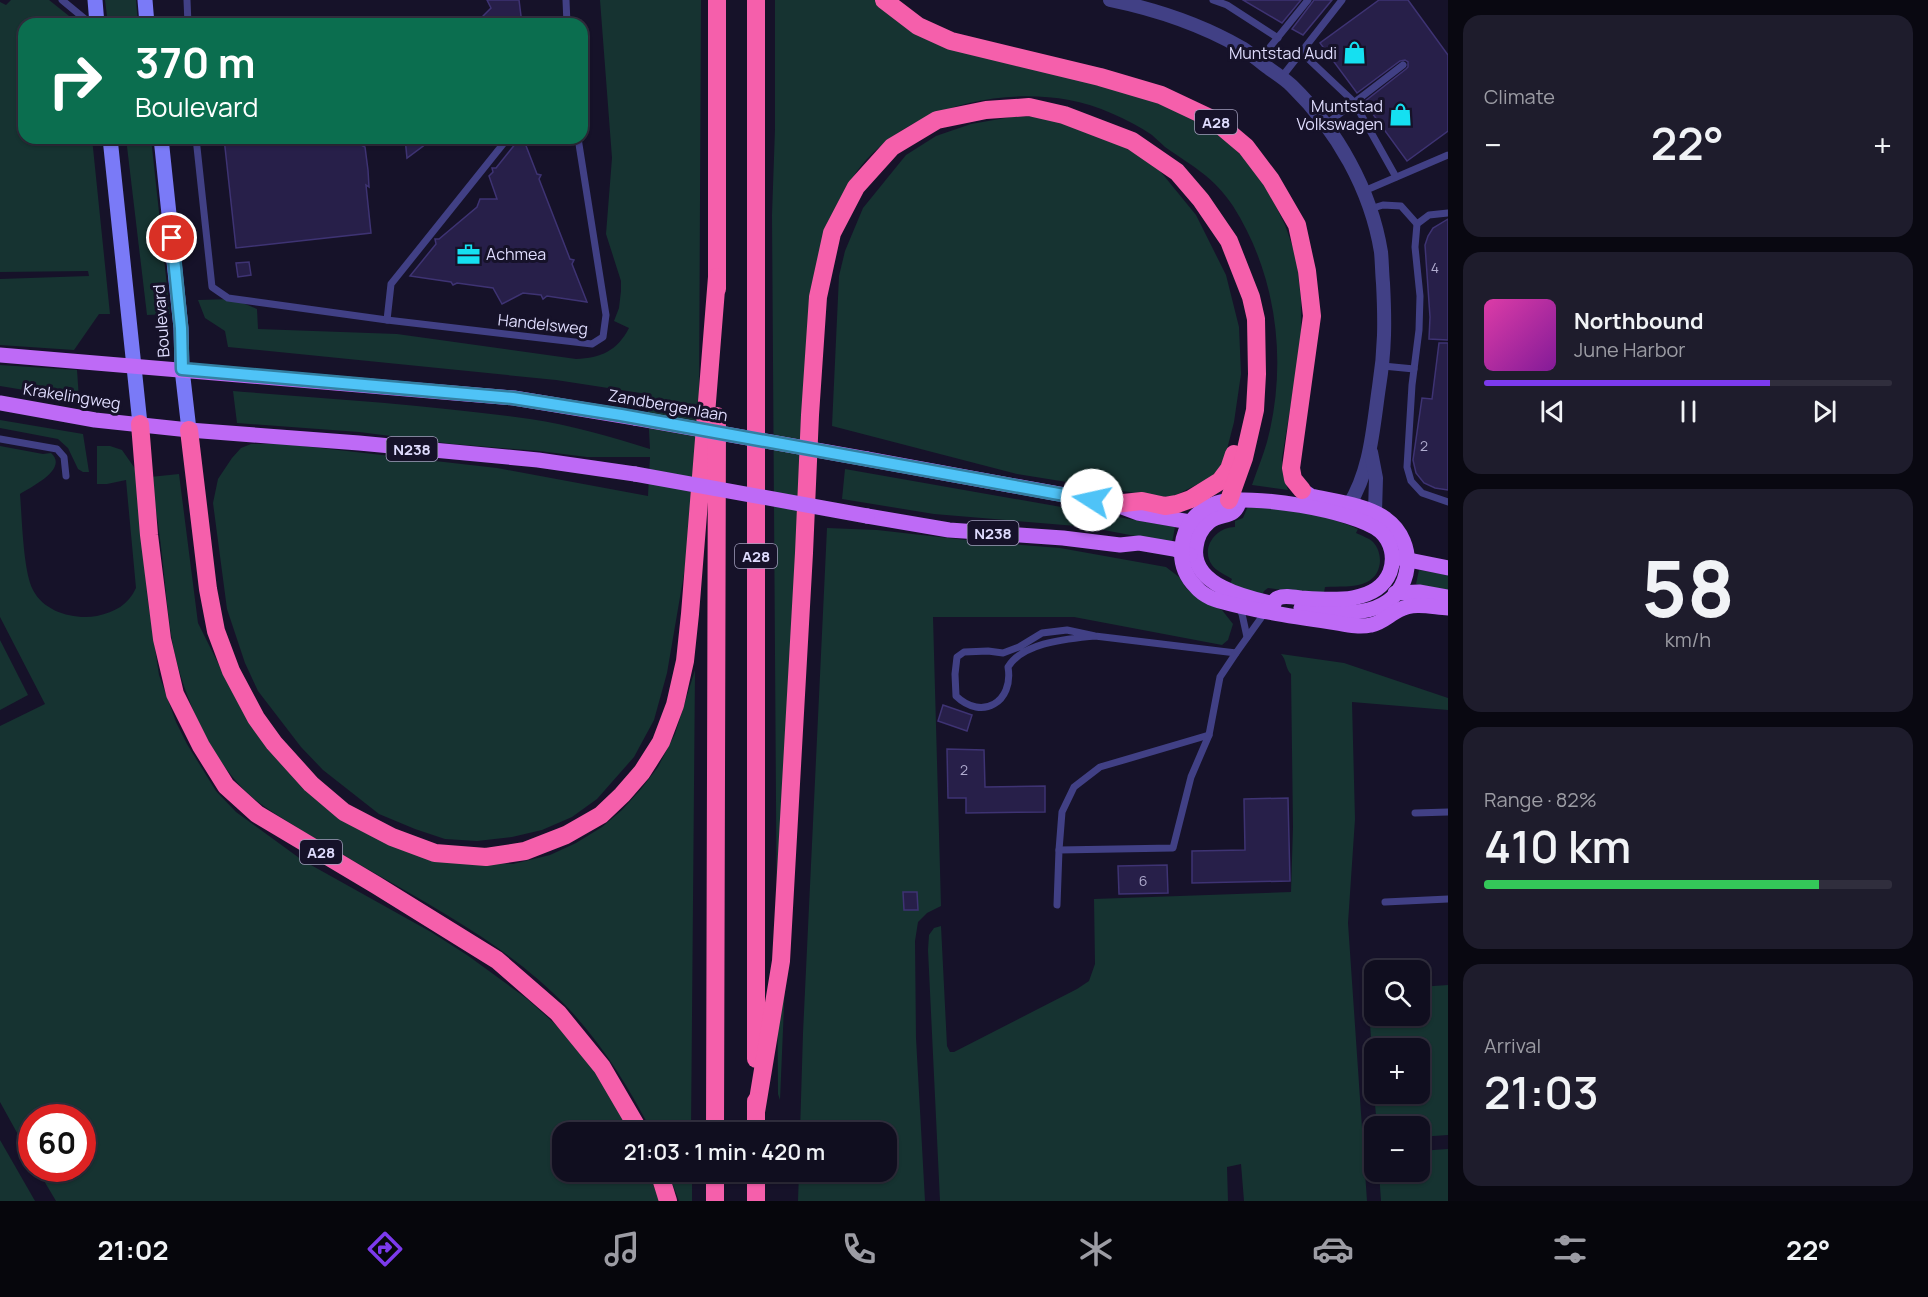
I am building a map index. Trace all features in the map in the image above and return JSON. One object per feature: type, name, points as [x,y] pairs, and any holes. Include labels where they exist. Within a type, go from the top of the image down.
[{"type":"highway","name":"A28","points":[[715,1122],[717,0]]},
{"type":"highway","name":"A28","points":[[756,0],[756,1122]]},
{"type":"highway","name":"A28","points":[[884,0],[918,26],[951,41],[1100,76],[1161,95],[1214,120],[1246,147],[1271,180],[1297,225],[1307,271],[1312,316],[1291,468],[1293,479],[1302,490]]},
{"type":"highway","name":"A28","points":[[756,1112],[781,961],[818,297],[832,233],[856,187],[892,147],[937,120],[986,110],[1029,108],[1064,115],[1132,141],[1177,172],[1201,200],[1228,241],[1248,289],[1256,320],[1255,410],[1234,500]]},
{"type":"highway","name":"A28","points":[[189,430],[208,589],[216,631],[231,671],[256,718],[274,743],[311,784],[344,812],[392,837],[435,853],[486,856],[525,851],[566,835],[601,814],[622,795],[642,772],[661,742],[675,705],[685,661],[690,614],[717,278]]},
{"type":"highway","name":"A28","points":[[1114,504],[1143,501],[1165,506],[1177,504],[1205,492],[1220,481],[1229,469],[1236,449],[1244,406],[1257,374]]},
{"type":"highway","name":"A28","points":[[140,424],[148,535],[162,639],[175,694],[201,746],[226,786],[257,814],[497,960],[558,1013],[602,1067],[634,1122]]},
{"type":"highway","points":[[662,1182],[668,1201]]},
{"type":"highway","points":[[715,1182],[715,1201]]},
{"type":"highway","points":[[756,1182],[756,1201]]},
{"type":"main road","points":[[95,0],[96,18]]},
{"type":"main road","name":"Boulevard","points":[[111,144],[140,424]]},
{"type":"main road","name":"Boulevard","points":[[161,144],[181,328],[182,369],[189,430]]},
{"type":"main road","name":"Krakelingweg","points":[[0,355],[134,366]]},
{"type":"main road","name":"Zandbergenlaan","points":[[134,366],[513,398],[1114,504],[1138,513],[1190,522]]},
{"type":"main road","name":"Krakelingweg","points":[[0,403],[74,417],[140,424]]},
{"type":"main road","name":"N238","points":[[140,424],[538,460],[634,474],[948,530],[1063,538],[1120,545],[1138,543],[1187,558]]},
{"type":"main road","points":[[1302,490],[1346,510],[1381,532],[1403,555],[1448,568]]},
{"type":"main road","points":[[1187,558],[1196,546],[1203,530],[1214,519],[1234,513],[1238,507],[1234,500]]},
{"type":"main road","points":[[1234,500],[1346,510],[1375,512],[1394,525],[1402,536],[1406,575],[1390,600],[1376,608],[1357,611],[1326,611],[1238,606],[1203,594],[1188,578],[1187,558],[1182,540],[1190,522],[1215,503],[1234,500]]},
{"type":"main road","points":[[1269,607],[1283,596],[1331,599],[1370,594],[1376,591],[1386,579],[1392,564],[1403,555],[1448,558]]},
{"type":"main road","points":[[1187,558],[1214,584],[1269,607],[1312,620],[1369,626],[1380,623],[1399,610],[1414,606],[1448,608]]},
{"type":"main road","points":[[1395,594],[1419,592],[1448,597]]},
{"type":"street","points":[[1110,0],[1146,4],[1242,48],[1292,86],[1333,133],[1364,190],[1381,252],[1386,331],[1371,447],[1357,490],[1346,510]]},
{"type":"street","points":[[1371,447],[1376,478],[1375,512]]},
{"type":"lane","points":[[62,0],[83,18]]},
{"type":"lane","points":[[187,0],[188,18]]},
{"type":"lane","points":[[566,0],[567,18]]},
{"type":"lane","points":[[1213,0],[1227,5],[1278,38]]},
{"type":"lane","points":[[1260,62],[1308,0]]},
{"type":"lane","points":[[1281,78],[1342,0]]},
{"type":"lane","points":[[1301,52],[1354,102],[1396,177]]},
{"type":"lane","points":[[1326,125],[1403,65]]},
{"type":"lane","name":"Handelsweg","points":[[197,144],[212,286],[228,298],[387,320],[592,344],[603,337],[606,315],[579,144]]},
{"type":"lane","points":[[387,320],[391,284],[503,144]]},
{"type":"lane","points":[[1364,190],[1448,155]]},
{"type":"lane","points":[[1370,209],[1401,206],[1417,224],[1415,247],[1420,296],[1419,330],[1407,467],[1411,481],[1422,494],[1448,502]]},
{"type":"lane","points":[[1417,224],[1429,215],[1448,213]]},
{"type":"lane","points":[[1383,366],[1414,369]]},
{"type":"lane","points":[[0,439],[57,449],[64,457],[66,476]]},
{"type":"lane","points":[[1238,606],[1247,637]]},
{"type":"lane","points":[[1059,850],[1173,848],[1191,777],[1209,735],[1221,677],[1269,607]]},
{"type":"lane","points":[[1095,636],[1041,645],[1013,659],[1008,667],[1010,680],[1004,696],[992,705],[980,708],[966,705],[956,696],[957,657],[964,652],[1003,653],[1019,647],[1042,633],[1067,630],[1095,636],[1236,653]]},
{"type":"lane","points":[[1058,905],[1062,812],[1074,788],[1101,767],[1209,735]]},
{"type":"lane","points":[[1415,813],[1448,812]]},
{"type":"lane","points":[[1385,902],[1448,899]]},
{"type":"green space","points":[[11,0],[49,0],[72,18],[18,18],[18,144],[93,144],[110,314],[99,314],[74,350],[0,345],[0,279],[89,276],[88,271],[0,272],[0,2],[6,5]]},
{"type":"green space","points":[[105,0],[136,0],[138,18],[107,18]]},
{"type":"green space","points":[[600,0],[701,0],[699,403],[686,562],[667,673],[654,720],[634,757],[597,799],[572,817],[542,830],[512,837],[477,841],[445,839],[379,814],[323,770],[301,747],[258,691],[245,663],[227,609],[213,503],[218,479],[241,448],[251,444],[285,444],[497,468],[648,496],[650,457],[587,457],[359,432],[237,423],[233,391],[419,406],[530,419],[576,428],[650,449],[647,394],[556,380],[228,347],[225,331],[205,318],[198,300],[233,299],[257,309],[258,329],[397,334],[576,359],[601,355],[614,348],[629,328],[614,321],[619,308],[621,281],[606,234],[612,158]]},
{"type":"green space","points":[[775,0],[881,0],[940,32],[1140,85],[1216,131],[1241,155],[1266,186],[1285,225],[1296,256],[1301,299],[1301,343],[1282,458],[1288,490],[1252,485],[1267,442],[1277,382],[1274,320],[1269,290],[1248,233],[1226,196],[1202,173],[1143,129],[1101,109],[1069,100],[1009,97],[978,101],[948,109],[919,121],[893,136],[870,156],[851,180],[840,205],[809,421],[780,1100],[778,1094],[772,215]]},
{"type":"green space","points":[[1044,116],[1099,132],[1156,166],[1196,215],[1226,275],[1239,327],[1241,374],[1234,422],[1223,465],[1210,478],[1174,496],[1160,497],[1017,474],[832,426],[839,276],[845,251],[863,208],[906,155],[936,136],[971,124],[1011,117]]},
{"type":"green space","points":[[127,144],[152,144],[170,314],[147,315]]},
{"type":"green space","points":[[0,365],[77,370],[79,399],[0,386]]},
{"type":"green space","points":[[0,420],[83,434],[89,472],[78,469],[68,448],[58,439],[0,428]]},
{"type":"green space","points":[[0,446],[43,454],[51,453],[55,459],[52,471],[46,477],[20,494],[25,557],[30,581],[38,598],[60,613],[79,617],[97,616],[115,610],[129,599],[136,588],[126,480],[97,484],[97,446],[110,446],[122,450],[136,470],[147,594],[159,675],[176,722],[216,791],[236,812],[302,860],[431,932],[467,955],[526,998],[577,1047],[592,1066],[625,1122],[552,1122],[552,1182],[652,1182],[660,1201],[56,1201],[45,1182],[96,1182],[96,1104],[18,1104],[18,1135],[0,1102],[0,726],[45,704],[0,617]]},
{"type":"green space","points":[[845,469],[1175,527],[1172,543],[1088,527],[934,514],[842,499]]},
{"type":"green space","points":[[179,474],[198,623],[224,675],[339,810],[475,862],[513,864],[550,855],[602,827],[622,810],[658,767],[675,734],[695,670],[691,1122],[646,1122],[625,1083],[593,1037],[568,1008],[530,972],[467,927],[274,813],[252,797],[237,782],[223,765],[200,725],[176,660],[150,477]]},
{"type":"green space","points":[[1248,506],[1304,512],[1358,529],[1356,533],[1371,541],[1379,552],[1380,564],[1376,574],[1367,582],[1357,585],[1325,587],[1324,593],[1268,588],[1262,595],[1230,584],[1232,579],[1212,565],[1208,552],[1209,546],[1216,535],[1235,527],[1235,521],[1243,518]]},
{"type":"green space","points":[[827,528],[877,530],[1060,548],[1166,567],[1203,602],[1222,610],[1233,624],[1228,640],[1222,645],[1074,617],[933,617],[941,906],[927,913],[918,922],[915,941],[916,1038],[925,1201],[798,1201],[799,1182],[897,1182],[897,1122],[800,1122]]},
{"type":"green space","points":[[1419,570],[1448,575],[1448,592],[1416,584]]},
{"type":"green space","points":[[0,640],[28,695],[0,710]]},
{"type":"green space","points":[[1281,654],[1344,663],[1448,698],[1448,710],[1352,702],[1355,819],[1348,923],[1367,1201],[1244,1201],[1241,1164],[1227,1167],[1228,1201],[940,1201],[929,935],[934,928],[941,926],[947,1046],[950,1052],[954,1052],[1089,981],[1095,964],[1094,899],[1291,892],[1293,827],[1291,674]]},
{"type":"green space","points":[[1448,985],[1448,1135],[1430,1136],[1430,1116],[1376,1116],[1375,1104],[1430,1104],[1430,1038],[1371,1038],[1370,1026],[1430,1026],[1430,986]]},
{"type":"green space","points":[[0,1140],[18,1171],[18,1182],[24,1182],[35,1201],[0,1201]]},
{"type":"green space","points":[[1448,1149],[1448,1201],[1381,1201],[1380,1182],[1430,1182],[1430,1150]]},
{"type":"green space","points":[[672,1182],[692,1182],[692,1201],[679,1201]]},
{"type":"building","points":[[487,0],[519,0],[521,18],[484,18],[483,16],[491,8]]},
{"type":"building","points":[[1243,0],[1301,0],[1282,23]]},
{"type":"building","points":[[1314,0],[1332,0],[1303,35],[1292,29]]},
{"type":"building","points":[[1379,0],[1408,0],[1448,55],[1448,131],[1407,161],[1364,102],[1406,69],[1408,62],[1400,61],[1357,93],[1320,43]]},
{"type":"building","points":[[225,144],[361,144],[365,147],[371,233],[236,248]]},
{"type":"building","points":[[406,144],[426,144],[407,158]]},
{"type":"building","points":[[515,144],[525,144],[537,174],[541,175],[539,179],[570,259],[574,260],[572,264],[587,302],[547,296],[543,299],[541,295],[523,293],[502,304],[493,288],[457,283],[453,285],[451,282],[410,276],[436,244],[435,239],[439,239],[477,207],[480,199],[497,199],[489,176],[493,172],[492,168],[496,168]]},
{"type":"building","points":[[1448,219],[1448,340],[1429,339],[1430,317],[1425,245],[1433,228]]},
{"type":"building","points":[[249,262],[251,275],[238,277],[236,263]]},
{"type":"building","points":[[1439,343],[1448,343],[1448,490],[1424,483],[1416,473],[1413,460],[1422,398],[1432,399]]},
{"type":"building","points":[[943,705],[972,715],[967,731],[938,721]]},
{"type":"building","points":[[947,749],[984,750],[985,787],[1045,786],[1045,812],[966,813],[966,798],[948,798]]},
{"type":"building","points":[[1288,798],[1290,881],[1192,883],[1192,851],[1245,850],[1244,799]]},
{"type":"building","points":[[1167,865],[1168,893],[1119,894],[1118,866]]},
{"type":"building","points":[[903,892],[917,892],[918,910],[904,910]]},
{"type":"place","name":"Muntstad Audi","points":[[1355,53]]},
{"type":"place","name":"Muntstad Volkswagen","points":[[1401,115]]},
{"type":"place","name":"Achmea","points":[[468,254]]},
{"type":"route","points":[[172,238],[181,328],[182,369],[513,398],[621,415],[1092,500]]}]
